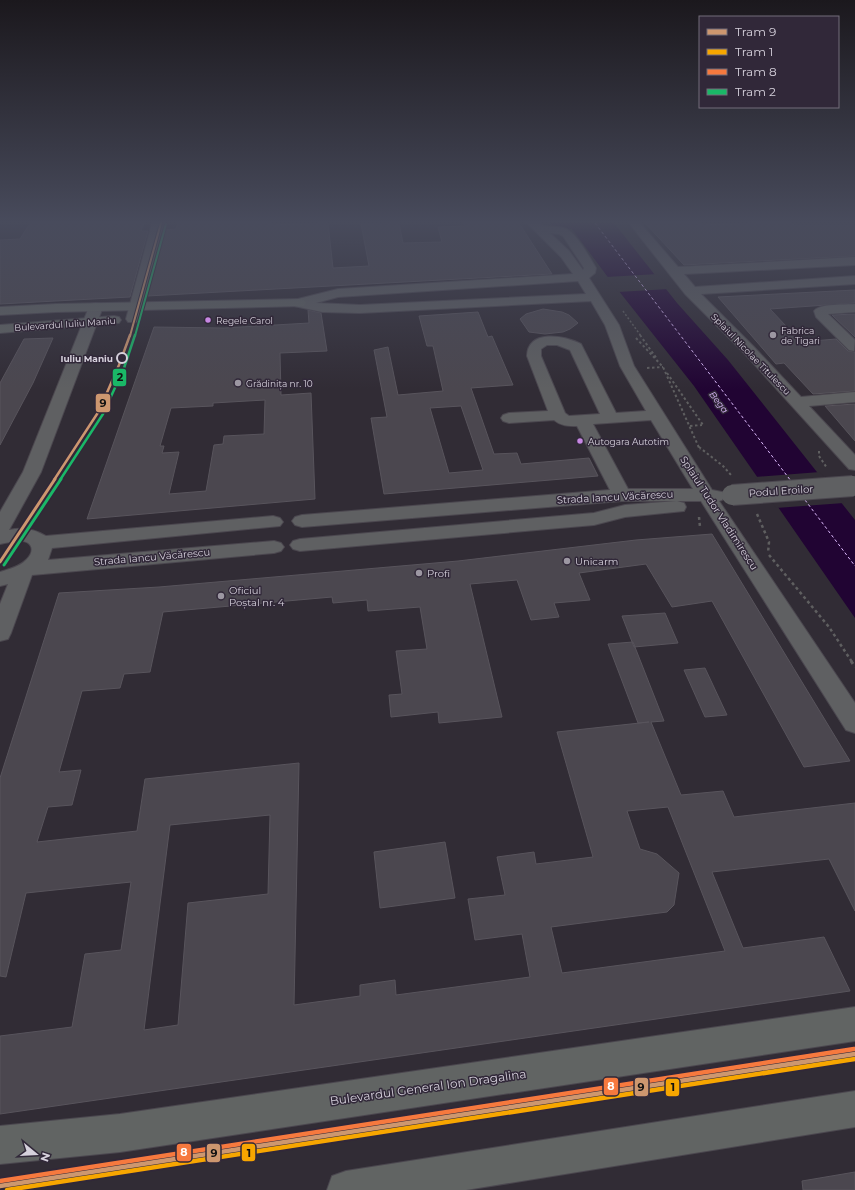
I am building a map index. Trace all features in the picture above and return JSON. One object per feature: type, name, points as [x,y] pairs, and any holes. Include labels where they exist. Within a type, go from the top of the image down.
[{"type":"main road","name":"Bulevardul Iuliu Maniu","points":[[0,311],[96,307],[135,312],[210,312],[274,304],[299,303]]},
{"type":"main road","name":"Bulevardul Iuliu Maniu","points":[[0,329],[90,322],[135,312]]},
{"type":"main road","name":"Bulevardul General Ion Dragalina","points":[[0,1145],[120,1133],[855,1024]]},
{"type":"main road","points":[[346,1190],[855,1109]]},
{"type":"street","points":[[135,312],[144,279]]},
{"type":"street","name":"Bulevardul Iuliu Maniu","points":[[299,303],[338,293],[559,279]]},
{"type":"street","name":"Splaiul Tudor Vladimirescu","points":[[583,279],[612,325],[627,366],[656,415],[855,723]]},
{"type":"street","name":"Splaiul Nicolae Titulescu","points":[[680,279],[855,465]]},
{"type":"street","points":[[690,290],[855,280]]},
{"type":"street","name":"Bulevardul Iuliu Maniu","points":[[299,303],[322,308],[360,309],[595,297]]},
{"type":"street","points":[[0,529],[32,472],[96,307]]},
{"type":"street","points":[[854,347],[821,314],[821,312],[823,310],[855,308]]},
{"type":"street","points":[[610,418],[576,347],[563,342],[545,341],[536,346],[533,353],[558,415],[564,421],[583,421],[656,415]]},
{"type":"street","points":[[797,402],[855,397]]},
{"type":"street","points":[[509,418],[558,415]]},
{"type":"street","points":[[583,421],[622,495]]},
{"type":"street","name":"Podul Eroilor","points":[[708,496],[733,487],[854,486]]},
{"type":"street","name":"Strada Iancu Văcărescu","points":[[302,521],[622,495],[678,494],[708,496]]},
{"type":"street","name":"Strada Iancu Văcărescu","points":[[300,545],[594,519],[625,511],[685,506],[708,496]]},
{"type":"street","points":[[42,543],[273,522],[288,518],[308,524],[311,529],[310,535],[307,540],[300,545],[287,548],[274,547],[267,543],[263,532],[273,522]]},
{"type":"street","points":[[0,538],[17,535],[32,536],[42,543],[44,548],[38,561],[27,570],[0,633]]},
{"type":"street","name":"Strada Iancu Văcărescu","points":[[0,579],[27,570],[274,547]]},
{"type":"path","points":[[624,311],[703,425],[690,426]]},
{"type":"path","points":[[634,335],[663,367],[699,446],[723,466],[733,487]]},
{"type":"path","points":[[640,368],[663,367]]},
{"type":"path","points":[[819,449],[819,456],[829,472]]},
{"type":"path","points":[[754,509],[769,542],[768,553],[829,627],[855,667]]},
{"type":"water","name":"Bega","points":[[609,279],[658,279],[677,303],[728,360],[855,520],[855,618],[694,386]]},
{"type":"pier","points":[[607,279],[661,279],[669,289],[618,292]]},
{"type":"pier","points":[[820,472],[844,503],[776,508],[755,477]]},
{"type":"building","points":[[0,279],[135,279],[130,297],[0,304]]},
{"type":"building","points":[[151,279],[469,279],[147,296]]},
{"type":"building","name":"Fabrica de Tigari","points":[[855,290],[855,303],[770,309],[801,342],[836,339],[848,351],[855,352],[855,391],[813,394],[784,363],[776,364],[718,297]]},
{"type":"building","points":[[543,309],[562,312],[569,315],[578,323],[563,332],[545,334],[529,332],[520,319],[526,314]]},
{"type":"building","points":[[308,310],[321,313],[327,351],[280,353],[281,395],[311,393],[315,499],[87,519],[154,327],[224,328],[309,323]],"holes":[[[265,400],[264,434],[224,436],[223,444],[214,445],[206,491],[169,494],[179,452],[162,453],[164,446],[160,446],[171,408],[213,406],[213,403]]]},
{"type":"building","points":[[478,312],[488,337],[492,336],[513,385],[471,388],[494,454],[517,453],[521,464],[589,458],[598,476],[384,494],[371,418],[387,417],[374,350],[388,347],[398,395],[443,391],[433,346],[427,346],[419,316]],"holes":[[[461,406],[483,470],[449,473],[430,408]]]},
{"type":"building","points":[[855,314],[855,337],[832,315]]},
{"type":"building","points":[[53,338],[33,383],[0,445],[0,383],[24,339]]},
{"type":"building","points":[[855,404],[855,441],[825,406]]},
{"type":"building","points":[[712,534],[850,761],[804,767],[712,601],[672,607],[646,564],[579,573],[590,600],[554,603],[559,617],[531,620],[517,580],[470,584],[502,717],[439,723],[438,712],[391,717],[389,695],[402,694],[396,651],[427,649],[420,607],[368,611],[367,600],[333,603],[332,597],[163,612],[150,672],[124,674],[120,688],[82,691],[59,772],[81,770],[72,805],[48,807],[37,842],[137,831],[145,779],[299,763],[294,1005],[360,996],[360,985],[395,980],[396,995],[530,977],[522,934],[475,940],[468,899],[505,895],[497,857],[534,852],[536,864],[593,857],[557,732],[649,722],[638,723],[608,644],[633,642],[664,721],[651,722],[681,795],[723,791],[734,817],[855,803],[855,911],[829,859],[712,872],[743,948],[824,937],[850,991],[0,1114],[0,1036],[72,1027],[85,954],[121,950],[131,882],[26,893],[6,977],[0,976],[0,778],[59,593],[159,587],[458,561],[636,540]],"holes":[[[668,807],[725,951],[562,973],[551,927],[667,912],[674,905],[679,873],[657,854],[640,849],[627,811]],[[270,815],[268,894],[188,903],[178,1025],[144,1030],[170,825]]]},
{"type":"building","points":[[665,613],[678,643],[634,647],[622,616]]},
{"type":"building","points":[[705,668],[727,715],[705,717],[684,670]]},
{"type":"building","points":[[445,842],[455,898],[380,908],[374,852]]},
{"type":"building","points":[[855,1172],[855,1190],[803,1190],[802,1181]]},
{"type":"ferry route","points":[[637,279],[791,481]]},
{"type":"ferry route","points":[[805,500],[855,566]]},
{"type":"tram line","name":"9","points":[[0,562],[99,411],[110,388],[128,342],[146,279]]},
{"type":"tram line","name":"2","points":[[4,565],[103,414],[124,368],[140,321],[152,279]]},
{"type":"tram line","name":"8","points":[[0,1181],[854,1049]]},
{"type":"tram line","name":"9","points":[[0,1186],[855,1054]]},
{"type":"tram line","name":"1","points":[[7,1190],[855,1059]]},
{"type":"place","name":"Regele Carol","points":[[208,320]]},
{"type":"place","name":"Fabrica de Tigari","points":[[773,335]]},
{"type":"place","name":"Iuliu Maniu","points":[[122,358]]},
{"type":"place","name":"Grădinița nr. 10","points":[[238,383]]},
{"type":"place","name":"Autogara Autotim","points":[[580,441]]},
{"type":"place","name":"Unicarm","points":[[567,561]]},
{"type":"place","name":"Profi","points":[[419,573]]},
{"type":"place","name":"Oficiul Poștal nr. 4","points":[[221,596]]}]
